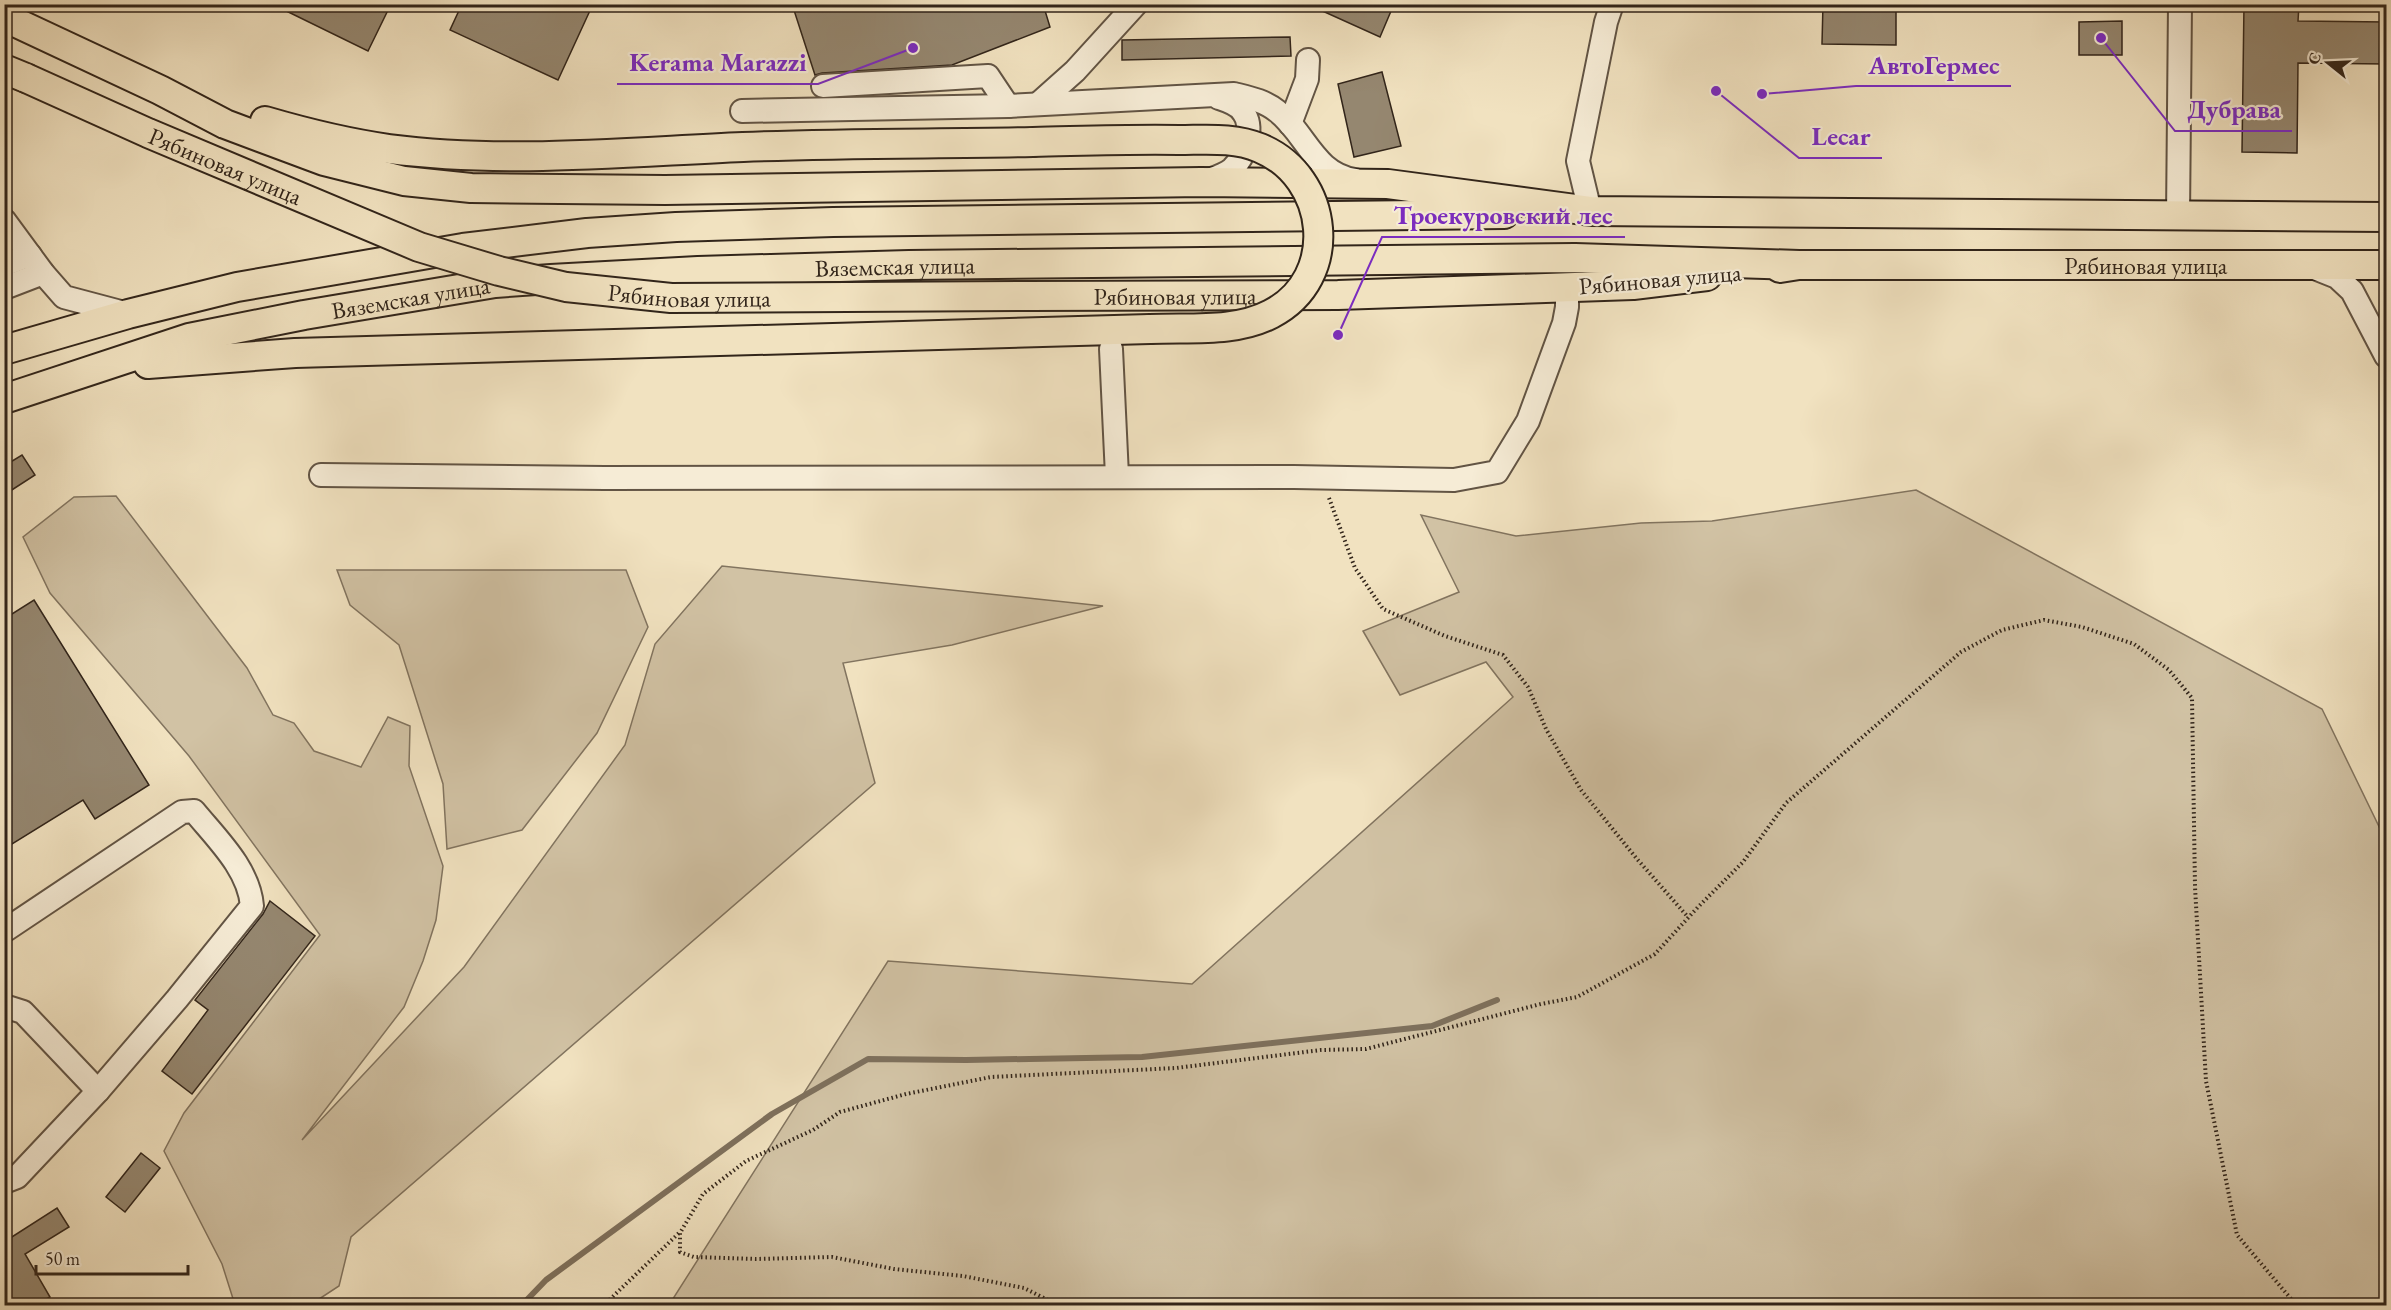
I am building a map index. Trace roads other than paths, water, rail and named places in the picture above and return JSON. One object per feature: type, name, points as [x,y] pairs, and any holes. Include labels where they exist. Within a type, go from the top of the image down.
[{"type":"main road","name":"Рябиновая улица","points":[[4,17],[160,90],[225,124],[324,161],[404,181],[471,188],[665,190],[1202,182],[1388,184],[1590,211],[2386,217]]},
{"type":"main road","name":"Рябиновая улица","points":[[15,74],[148,133],[419,247],[499,271],[566,287],[670,298],[1338,295],[1633,285],[1799,265],[2302,263],[2386,265]]},
{"type":"main road","points":[[87,371],[210,358],[295,353],[1243,325],[1273,313],[1286,304],[1307,279],[1315,257],[1319,233],[1313,202],[1297,174],[1272,154],[1257,147],[1226,140],[756,147],[544,155],[450,153],[390,149],[317,136],[160,90]]},
{"type":"main road","name":"Вяземская улица","points":[[4,350],[128,314],[237,287],[522,239],[620,231],[833,222],[1407,216],[1590,211]]},
{"type":"main road","name":"Вяземская улица","points":[[4,399],[189,338],[304,315],[495,283],[698,271],[933,264],[1575,258],[1799,265]]},
{"type":"street","points":[[1038,104],[1075,71],[1136,4]]},
{"type":"street","points":[[1590,211],[1578,161],[1606,22],[1612,4]]},
{"type":"street","points":[[2178,217],[2180,4]]},
{"type":"street","points":[[1290,124],[1307,78],[1308,60]]},
{"type":"street","points":[[823,86],[988,76],[1008,106]]},
{"type":"street","points":[[1202,182],[1231,170],[1243,155],[1247,141],[1248,124],[1245,113],[1236,105],[1209,94]]},
{"type":"street","points":[[742,111],[1008,106],[1234,94],[1254,99],[1279,112],[1313,155],[1331,173],[1350,179],[1388,184]]},
{"type":"street","points":[[6,224],[64,297],[128,314]]},
{"type":"street","points":[[9,263],[37,264]]},
{"type":"street","points":[[2302,263],[2329,273],[2348,285],[2380,332],[2386,356]]},
{"type":"street","points":[[4,288],[37,264]]},
{"type":"street","points":[[321,475],[605,478],[1117,476],[1454,480],[1497,472],[1528,421],[1564,323],[1567,287]]},
{"type":"street","points":[[1111,349],[1117,476]]},
{"type":"street","points":[[4,931],[182,812],[194,811],[234,859],[251,894],[252,906],[177,999],[98,1091],[17,1177],[4,1182]]},
{"type":"street","points":[[4,1006],[23,1012],[98,1091]]},
{"type":"waterway","points":[[521,1306],[546,1280],[772,1114],[868,1059],[1142,1057],[1432,1026],[1497,1000]]},
{"type":"place","name":"Дубрава","points":[[2101,38]]},
{"type":"place","name":"Kerama Marazzi","points":[[913,48]]},
{"type":"place","name":"Lecar","points":[[1716,91]]},
{"type":"place","name":"АвтоГермес","points":[[1762,94]]},
{"type":"place","name":"Троекуровский лес","points":[[1338,335]]}]
